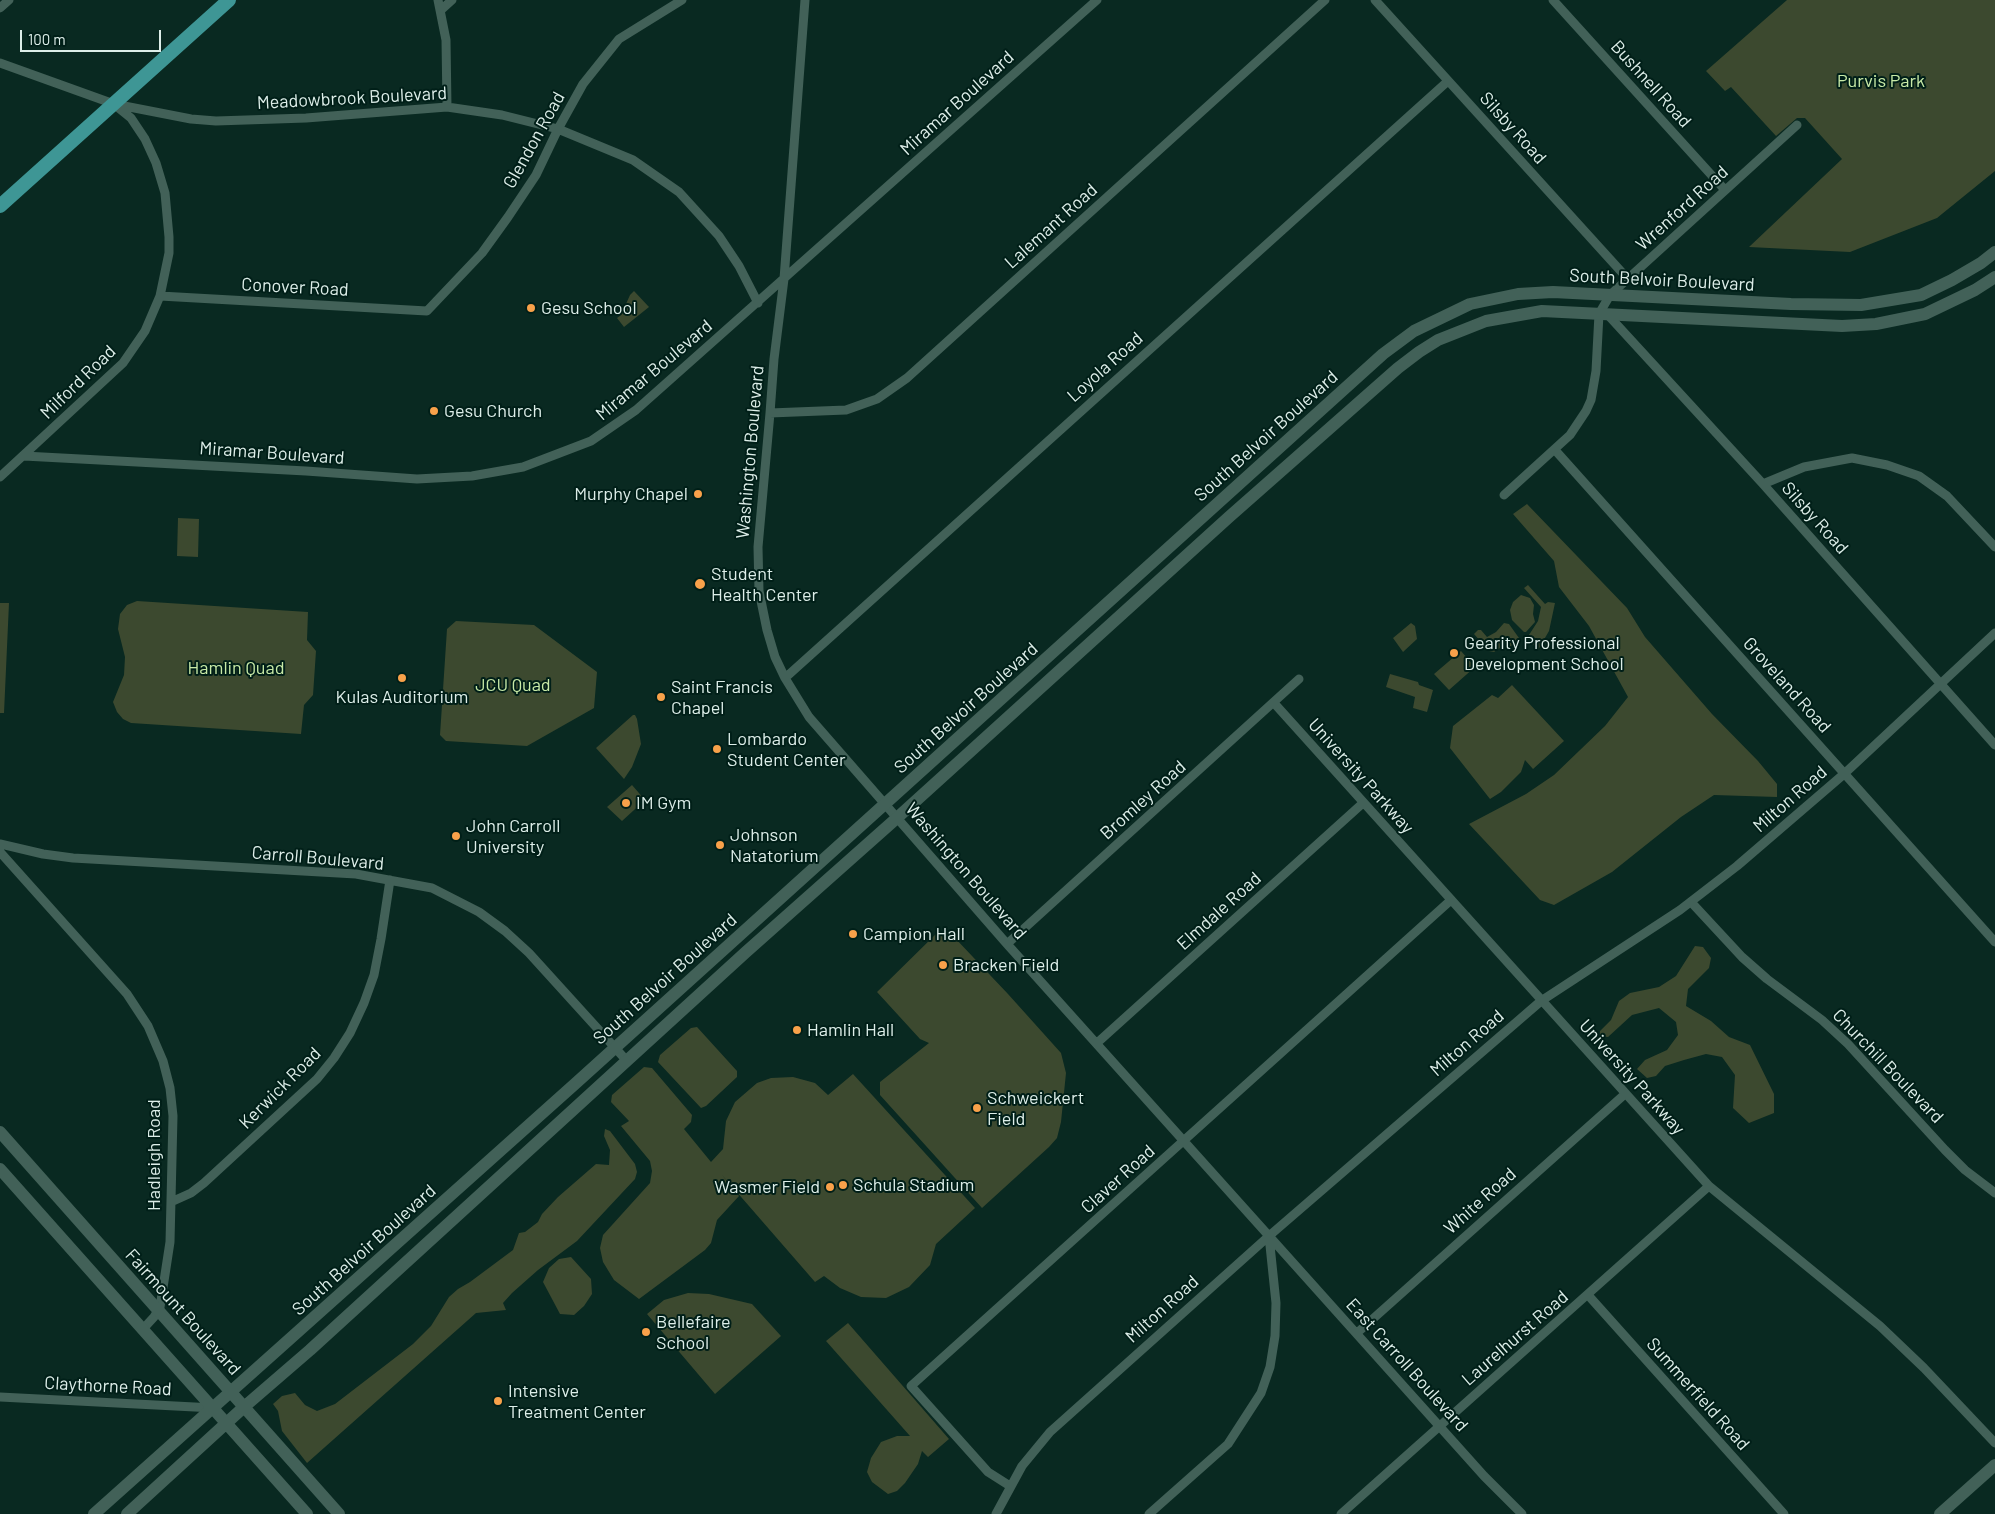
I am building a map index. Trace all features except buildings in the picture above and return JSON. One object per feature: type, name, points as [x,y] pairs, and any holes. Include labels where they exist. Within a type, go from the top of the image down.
[{"type":"main road","points":[[0,206],[229,0]]},
{"type":"street","points":[[0,8],[8,0]]},
{"type":"street","points":[[438,0],[446,40],[446,107]]},
{"type":"street","points":[[440,10],[452,0]]},
{"type":"street","name":"Glendon Road","points":[[427,311],[482,252],[508,217],[536,175],[558,129],[583,84],[619,39],[682,0]]},
{"type":"street","name":"Washington Boulevard","points":[[805,0],[784,279],[774,359],[758,547],[759,591],[775,657],[785,678],[809,717],[1007,944],[1269,1236]]},
{"type":"street","name":"Miramar Boulevard","points":[[24,456],[306,470],[417,479],[472,476],[523,467],[592,441],[636,410],[1097,0]]},
{"type":"street","name":"Lalemant Road","points":[[770,413],[846,410],[877,399],[907,378],[1325,0]]},
{"type":"street","name":"Silsby Road","points":[[1375,0],[1627,278]]},
{"type":"street","name":"Bushnell Road","points":[[1553,0],[1725,190]]},
{"type":"street","name":"Meadowbrook Boulevard","points":[[0,63],[114,104],[191,119],[216,121],[306,118],[446,107],[502,115],[558,129],[633,160],[679,192],[719,236],[739,266],[758,303]]},
{"type":"street","name":"Loyola Road","points":[[785,678],[1448,81]]},
{"type":"street","name":"Milford Road","points":[[0,477],[123,363],[145,331],[160,296],[169,253],[170,237],[165,193],[156,163],[145,138],[131,118],[114,104]]},
{"type":"street","name":"Wrenford Road","points":[[1504,495],[1574,431],[1586,411],[1591,400],[1604,315],[1610,295],[1797,126]]},
{"type":"street","name":"South Belvoir Boulevard","points":[[94,1514],[232,1393],[1383,354],[1414,331],[1470,304],[1518,294],[1553,292],[1791,304],[1861,305],[1921,295],[1952,280],[1981,263],[1995,252]]},
{"type":"street","name":"South Belvoir Boulevard","points":[[127,1514],[1229,518],[1398,368],[1438,340],[1486,321],[1513,314],[1542,311],[1842,326],[1876,324],[1926,314],[1975,290],[1995,277]]},
{"type":"street","name":"Conover Road","points":[[160,296],[427,311]]},
{"type":"street","name":"Silsby Road","points":[[1604,315],[1763,484],[1995,745]]},
{"type":"street","name":"Groveland Road","points":[[1555,450],[1995,942]]},
{"type":"street","points":[[1763,484],[1804,467],[1852,458],[1887,465],[1919,476],[1947,496],[1995,547]]},
{"type":"street","points":[[1217,504],[1229,518]]},
{"type":"street","name":"Milton Road","points":[[996,1514],[1022,1466],[1050,1432],[1269,1236],[1541,1001],[1691,902],[1737,866],[1844,774],[1995,633]]},
{"type":"street","name":"Bromley Road","points":[[1007,944],[1300,679]]},
{"type":"street","name":"University Parkway","points":[[1274,704],[1710,1186],[1880,1326],[1924,1368],[1995,1443]]},
{"type":"street","name":"Elmdale Road","points":[[1097,1043],[1363,803]]},
{"type":"street","name":"Carroll Boulevard","points":[[0,844],[43,854],[73,858],[356,874],[432,888],[479,912],[505,931],[529,953],[626,1061]]},
{"type":"street","name":"Hadleigh Road","points":[[0,852],[117,982],[151,1031],[163,1061],[172,1101],[170,1242],[165,1280],[158,1310],[143,1328]]},
{"type":"street","name":"Kerwick Road","points":[[171,1202],[191,1193],[204,1183],[313,1083],[334,1058],[358,1017],[374,975],[390,880]]},
{"type":"street","name":"Claver Road","points":[[1010,1486],[988,1472],[911,1386],[1185,1142],[1452,900]]},
{"type":"street","name":"Churchill Boulevard","points":[[1691,902],[1742,957],[1767,979],[1836,1032],[1945,1150],[1965,1170],[1995,1193]]},
{"type":"street","name":"White Road","points":[[1357,1333],[1625,1094]]},
{"type":"street","name":"Fairmount Boulevard","points":[[0,1132],[339,1514]]},
{"type":"street","points":[[0,1169],[307,1514]]},
{"type":"street","name":"Laurelhurst Road","points":[[1341,1514],[1710,1186]]},
{"type":"street","points":[[1149,1514],[1228,1444],[1261,1393],[1270,1367],[1275,1336],[1276,1303],[1269,1236]]},
{"type":"street","name":"East Carroll Boulevard","points":[[1269,1236],[1484,1476],[1522,1514]]},
{"type":"street","name":"Summerfield Road","points":[[1588,1295],[1784,1514]]},
{"type":"street","name":"Claythorne Road","points":[[0,1397],[214,1408]]},
{"type":"street","points":[[1940,1514],[1995,1465]]},
{"type":"green space","name":"Purvis Park","points":[[1787,0],[1995,0],[1995,171],[1937,218],[1850,252],[1749,247],[1842,159],[1805,118],[1797,118],[1776,136],[1731,87],[1725,91],[1706,71]]},
{"type":"green space","points":[[634,291],[649,307],[624,327],[617,318],[621,315],[630,295]]},
{"type":"green space","points":[[1527,504],[1627,608],[1645,637],[1712,714],[1758,761],[1777,784],[1777,797],[1714,795],[1681,817],[1612,872],[1554,905],[1540,900],[1469,824],[1526,794],[1554,775],[1605,726],[1628,697],[1589,626],[1559,587],[1554,561],[1513,514]]},
{"type":"green space","points":[[178,518],[199,519],[198,557],[177,556]]},
{"type":"green space","points":[[1528,585],[1545,604],[1548,602],[1555,603],[1549,631],[1538,650],[1527,638],[1538,621],[1541,607],[1524,588]]},
{"type":"green space","points":[[1521,595],[1530,598],[1534,605],[1533,614],[1535,622],[1526,632],[1512,620],[1510,610],[1513,602]]},
{"type":"green space","name":"Hamlin Quad","points":[[137,601],[308,612],[307,640],[316,651],[313,695],[304,705],[301,734],[131,723],[123,719],[117,712],[113,702],[124,675],[125,657],[118,629],[120,614],[127,605]]},
{"type":"green space","points":[[0,603],[9,603],[4,713],[0,713]]},
{"type":"green space","name":"JCU Quad","points":[[456,621],[534,625],[597,672],[594,708],[527,746],[446,741],[440,735],[447,629]]},
{"type":"green space","points":[[1411,623],[1415,626],[1417,639],[1403,652],[1393,638]]},
{"type":"green space","points":[[1504,623],[1509,624],[1519,638],[1508,649],[1500,648],[1494,652],[1489,651],[1474,634],[1481,630],[1487,637],[1496,632]]},
{"type":"green space","points":[[1461,651],[1475,667],[1449,690],[1434,674]]},
{"type":"green space","points":[[1390,674],[1418,682],[1419,685],[1433,690],[1427,712],[1413,708],[1415,697],[1386,687]]},
{"type":"green space","points":[[1512,685],[1564,741],[1533,769],[1525,760],[1521,772],[1501,792],[1490,799],[1450,748],[1453,726],[1492,695],[1498,698]]},
{"type":"green space","points":[[633,715],[637,719],[641,744],[632,767],[624,779],[596,748]]},
{"type":"green space","name":"IM Gym","points":[[632,785],[645,800],[622,821],[607,807]]},
{"type":"green space","name":"Schweickert Field","points":[[938,932],[955,938],[1008,994],[1061,1053],[1066,1073],[1061,1122],[1057,1138],[982,1208],[880,1095],[880,1082],[929,1043],[920,1039],[877,992]]},
{"type":"green space","points":[[1695,946],[1703,947],[1711,958],[1709,968],[1688,989],[1686,1006],[1711,1021],[1729,1037],[1750,1045],[1774,1094],[1774,1113],[1749,1123],[1733,1108],[1735,1075],[1722,1057],[1706,1054],[1684,1060],[1665,1066],[1656,1076],[1647,1078],[1637,1069],[1645,1060],[1667,1050],[1678,1035],[1676,1022],[1659,1008],[1632,1015],[1608,1037],[1600,1036],[1600,1031],[1611,1020],[1619,1001],[1630,993],[1659,987],[1676,976]]},
{"type":"green space","points":[[697,1027],[737,1071],[737,1077],[706,1106],[701,1108],[658,1062],[660,1055],[691,1028]]},
{"type":"green space","name":"Schula Stadium","points":[[644,1067],[652,1068],[692,1115],[691,1122],[684,1129],[711,1162],[723,1149],[726,1121],[735,1102],[757,1083],[771,1078],[793,1077],[815,1083],[828,1095],[853,1074],[975,1208],[936,1244],[930,1265],[909,1287],[886,1298],[861,1297],[840,1288],[824,1276],[815,1282],[722,1175],[739,1196],[717,1220],[711,1243],[705,1250],[639,1299],[614,1280],[603,1262],[600,1248],[603,1235],[650,1183],[652,1171],[650,1161],[621,1126],[629,1121],[611,1102],[612,1095]]},
{"type":"green space","points":[[605,1129],[610,1131],[635,1164],[637,1172],[635,1179],[577,1241],[538,1270],[512,1293],[503,1303],[506,1310],[476,1313],[307,1463],[282,1431],[278,1411],[273,1404],[282,1396],[295,1393],[305,1405],[317,1411],[335,1404],[413,1344],[431,1326],[449,1297],[513,1250],[519,1233],[525,1232],[538,1222],[542,1214],[558,1197],[596,1164],[609,1165],[610,1150],[604,1136]]},
{"type":"green space","points":[[571,1257],[591,1279],[592,1294],[584,1306],[574,1315],[560,1314],[543,1282],[549,1268],[559,1259]]},
{"type":"green space","points":[[688,1293],[709,1294],[752,1304],[781,1336],[715,1394],[647,1314],[664,1300]]},
{"type":"green space","points":[[848,1323],[949,1439],[928,1457],[922,1451],[918,1464],[905,1483],[897,1491],[888,1494],[872,1482],[867,1472],[871,1458],[881,1442],[897,1436],[910,1436],[826,1341]]},
{"type":"place","name":"Gesu School","points":[[531,308]]},
{"type":"place","name":"Gesu Church","points":[[434,411]]},
{"type":"place","name":"Murphy Chapel","points":[[698,494]]},
{"type":"place","name":"Student Health Center","points":[[700,584]]},
{"type":"place","name":"Gearity Professional Development School","points":[[1454,653]]},
{"type":"place","name":"Kulas Auditorium","points":[[402,678]]},
{"type":"place","name":"Saint Francis Chapel","points":[[661,697]]},
{"type":"place","name":"Lombardo Student Center","points":[[717,749]]},
{"type":"place","name":"IM Gym","points":[[626,803]]},
{"type":"place","name":"John Carroll University","points":[[456,836]]},
{"type":"place","name":"Johnson Natatorium","points":[[720,845]]},
{"type":"place","name":"Campion Hall","points":[[853,934]]},
{"type":"place","name":"Bracken Field","points":[[943,965]]},
{"type":"place","name":"Hamlin Hall","points":[[797,1030]]},
{"type":"place","name":"Schweickert Field","points":[[977,1108]]},
{"type":"place","name":"Schula Stadium","points":[[843,1185]]},
{"type":"place","name":"Wasmer Field","points":[[830,1187]]},
{"type":"place","name":"Bellefaire School","points":[[646,1332]]},
{"type":"place","name":"Intensive Treatment Center","points":[[498,1401]]}]
